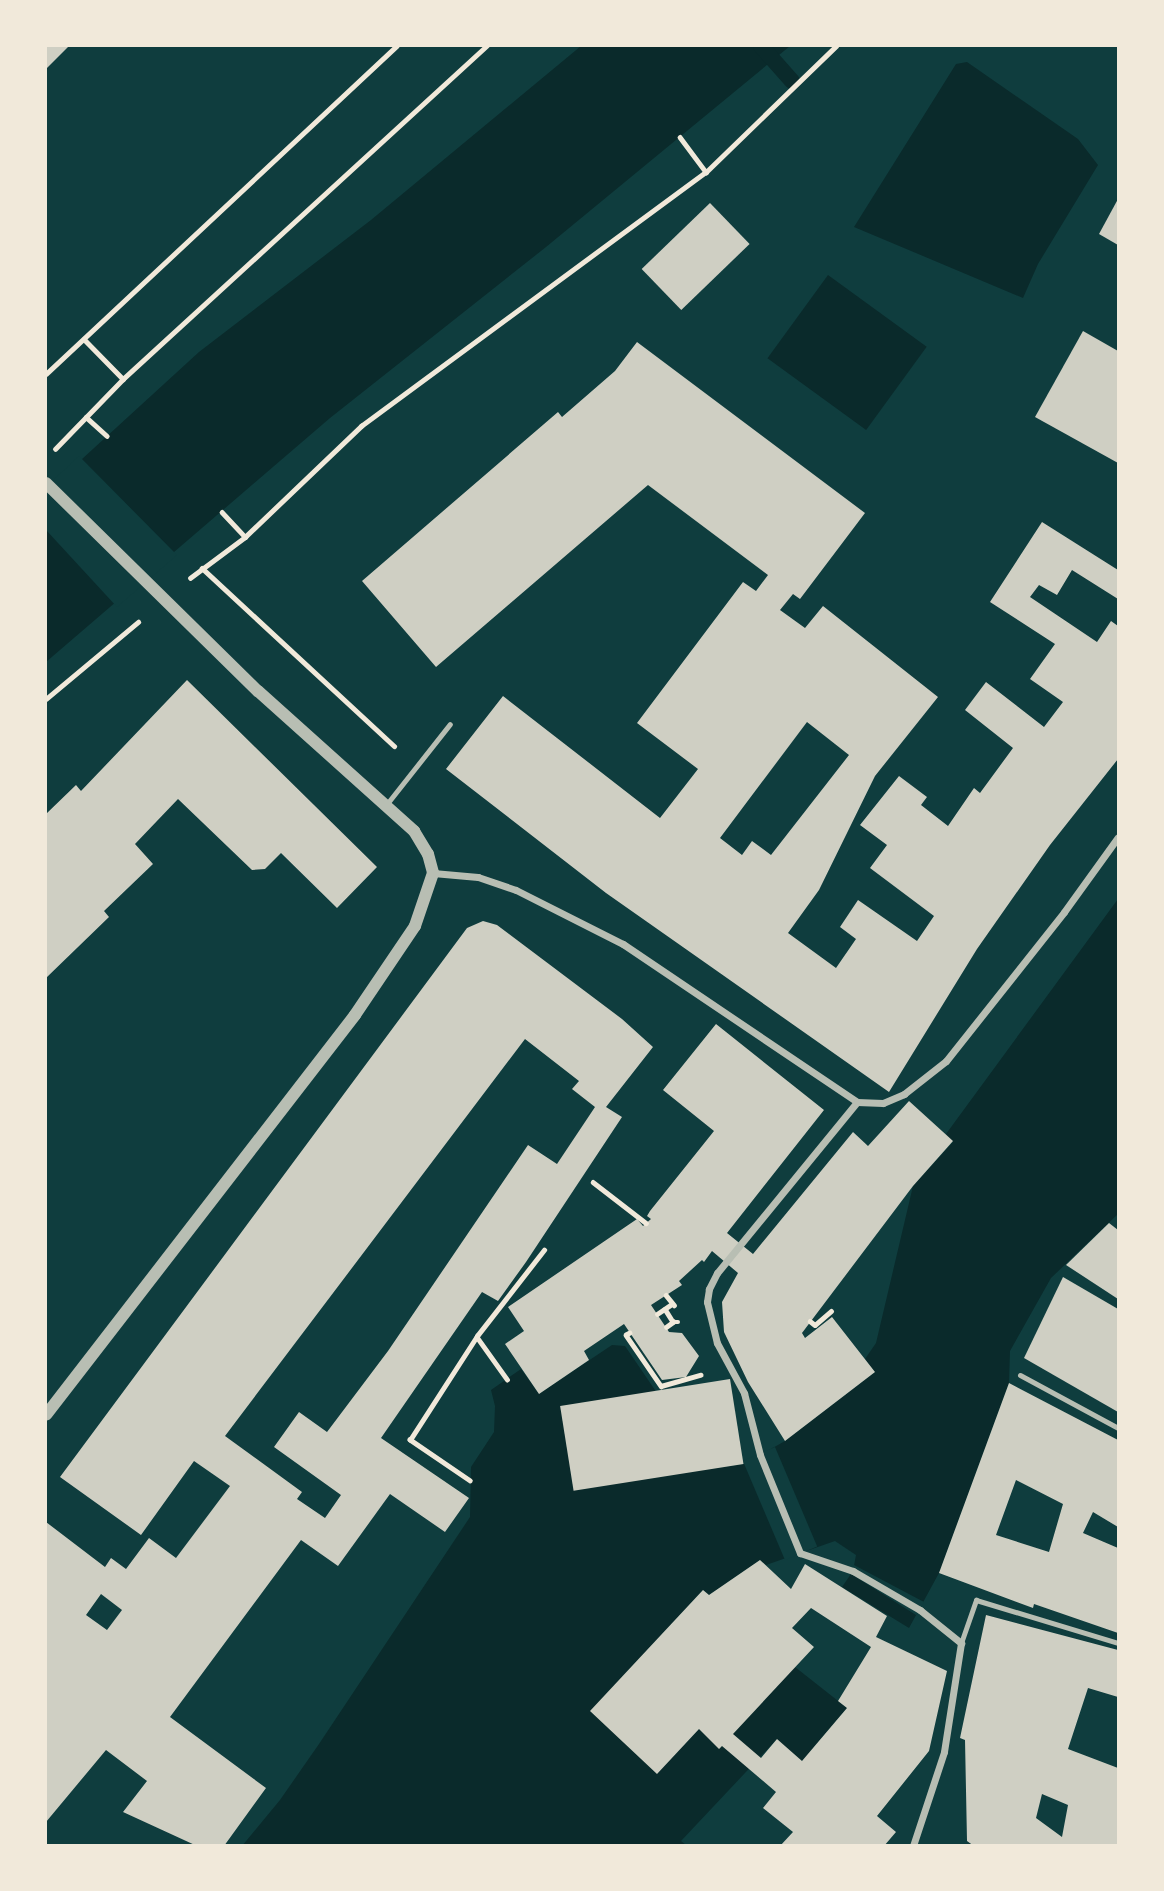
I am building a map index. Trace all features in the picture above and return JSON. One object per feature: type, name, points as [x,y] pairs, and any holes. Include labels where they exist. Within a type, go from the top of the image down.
[{"type":"street","points":[[46,483],[212,647],[414,831],[428,854],[433,873],[415,926],[355,1015],[46,1415]]},
{"type":"street","points":[[433,873],[478,877],[516,890],[623,944],[857,1102],[883,1103],[904,1094],[946,1061],[1064,912],[1118,837]]},
{"type":"street","points":[[857,1102],[717,1273],[709,1289],[707,1302],[717,1343],[744,1393],[760,1455],[800,1553],[853,1570],[920,1610],[961,1643],[944,1752],[913,1846]]},
{"type":"lane","points":[[386,805],[450,724]]},
{"type":"lane","points":[[1020,1375],[1118,1428]]},
{"type":"lane","points":[[961,1643],[976,1600],[1118,1643]]},
{"type":"path","points":[[46,374],[396,46]]},
{"type":"path","points":[[54,451],[122,379],[485,46]]},
{"type":"path","points":[[417,767],[202,568],[245,537],[361,426],[706,172],[836,46]]},
{"type":"path","points":[[680,137],[706,172]]},
{"type":"path","points":[[84,339],[122,379]]},
{"type":"path","points":[[86,417],[107,436]]},
{"type":"path","points":[[222,512],[245,537]]},
{"type":"path","points":[[46,699],[114,642]]},
{"type":"path","points":[[593,1182],[646,1223]]},
{"type":"path","points":[[470,1480],[410,1440],[477,1336],[544,1250]]},
{"type":"path","points":[[657,1314],[672,1304],[666,1295]]},
{"type":"path","points":[[810,1321],[815,1325],[831,1311]]},
{"type":"path","points":[[666,1327],[673,1322]]},
{"type":"path","points":[[630,1333],[626,1335],[661,1386],[694,1379],[725,1360]]},
{"type":"path","points":[[477,1336],[507,1379]]},
{"type":"water","points":[[581,46],[790,46],[546,247],[330,418],[46,662],[46,492],[199,352],[371,220]]},
{"type":"water","points":[[967,62],[1078,139],[1098,165],[1038,264],[1023,298],[854,227],[956,64]]},
{"type":"water","points":[[828,275],[927,347],[866,430],[767,358]]},
{"type":"water","points":[[1118,899],[1118,1214],[1051,1278],[1010,1351],[1009,1383],[939,1573],[909,1628],[842,1587],[853,1571],[856,1555],[835,1541],[766,1565],[760,1560],[709,1595],[703,1590],[591,1711],[657,1773],[699,1729],[795,1667],[847,1708],[802,1761],[776,1740],[681,1841],[686,1845],[242,1846],[280,1800],[319,1744],[470,1517],[471,1467],[494,1432],[495,1406],[491,1390],[521,1369],[539,1394],[612,1345],[625,1346],[657,1393],[562,1410],[576,1488],[744,1464],[785,1441],[875,1372],[865,1359],[876,1343],[913,1186],[953,1142],[946,1134]]},
{"type":"pier","points":[[79,456],[177,555],[117,607],[46,530],[46,487]]},
{"type":"pier","points":[[775,1447],[817,1546],[785,1560],[743,1461]]},
{"type":"pier","points":[[854,1565],[924,1602],[920,1610],[916,1615],[851,1574]]},
{"type":"building","points":[[46,46],[69,46],[46,69]]},
{"type":"building","points":[[1118,199],[1118,245],[1099,234]]},
{"type":"building","points":[[710,203],[750,244],[681,310],[642,269]]},
{"type":"building","points":[[1083,331],[1118,351],[1118,463],[1035,417]]},
{"type":"building","points":[[637,342],[865,513],[800,599],[793,594],[780,610],[805,628],[823,606],[938,697],[875,776],[819,890],[788,933],[836,968],[856,939],[840,927],[858,900],[917,941],[934,916],[870,868],[887,845],[860,825],[899,776],[927,797],[921,805],[948,826],[974,788],[980,793],[1013,748],[965,710],[986,682],[1044,727],[1063,702],[1030,679],[1055,644],[990,602],[1042,522],[1118,570],[1118,599],[1072,570],[1057,595],[1039,585],[1030,597],[1097,642],[1111,621],[1118,626],[1118,759],[1050,845],[977,949],[889,1092],[606,893],[446,769],[503,696],[660,818],[698,769],[637,723],[743,582],[756,591],[768,575],[648,485],[436,667],[362,581],[558,412],[562,417],[615,371]],"holes":[[[807,722],[849,755],[771,855],[752,841],[742,855],[720,838]]]},
{"type":"building","points":[[187,680],[377,867],[337,908],[281,853],[265,869],[252,870],[178,799],[135,844],[153,864],[104,911],[109,917],[46,978],[46,814],[76,785],[81,791]]},
{"type":"building","points":[[483,921],[497,925],[622,1019],[653,1047],[606,1107],[622,1117],[526,1262],[498,1301],[482,1292],[381,1438],[469,1498],[445,1532],[390,1494],[338,1566],[301,1540],[170,1717],[266,1788],[224,1846],[197,1846],[123,1812],[147,1781],[106,1750],[46,1822],[46,1522],[105,1567],[111,1558],[126,1569],[149,1538],[176,1558],[230,1486],[194,1461],[141,1535],[60,1477],[467,928]],"holes":[[[525,1039],[579,1081],[572,1089],[595,1107],[557,1164],[528,1145],[388,1351],[327,1432],[299,1412],[274,1447],[341,1495],[325,1518],[297,1499],[302,1492],[225,1436]],[[101,1594],[122,1610],[107,1630],[86,1615]]]},
{"type":"building","points":[[716,1024],[824,1110],[727,1233],[753,1254],[853,1132],[868,1146],[909,1101],[953,1141],[913,1186],[802,1333],[805,1338],[832,1317],[875,1372],[785,1441],[748,1382],[724,1332],[722,1302],[738,1273],[712,1251],[704,1262],[702,1260],[679,1281],[682,1285],[651,1305],[669,1332],[682,1333],[699,1356],[686,1377],[662,1380],[624,1324],[584,1351],[589,1360],[539,1394],[505,1344],[524,1331],[508,1307],[637,1219],[643,1226],[651,1219],[647,1216],[650,1211],[714,1131],[663,1090]]},
{"type":"building","points":[[1109,1223],[1118,1230],[1118,1299],[1066,1265]]},
{"type":"building","points":[[1063,1277],[1118,1309],[1118,1412],[1024,1358]]},
{"type":"building","points":[[730,1379],[743,1464],[574,1491],[560,1406]]},
{"type":"building","points":[[1009,1383],[1118,1440],[1118,1527],[1093,1512],[1083,1533],[1118,1548],[1118,1633],[1034,1604],[1033,1608],[939,1573]],"holes":[[[1016,1480],[1063,1504],[1049,1552],[996,1535]]]},
{"type":"building","points":[[760,1560],[791,1589],[805,1564],[887,1616],[876,1637],[947,1671],[929,1751],[877,1816],[896,1832],[884,1846],[780,1846],[793,1832],[763,1808],[776,1792],[722,1746],[719,1749],[699,1729],[657,1774],[590,1711],[703,1590],[709,1595]],"holes":[[[811,1608],[871,1647],[838,1701],[847,1708],[802,1761],[777,1739],[761,1758],[733,1734],[814,1647],[792,1628]]]},
{"type":"building","points":[[986,1615],[1118,1650],[1118,1697],[1088,1688],[1068,1749],[1118,1768],[1118,1846],[974,1846],[967,1841],[965,1740],[960,1738]],"holes":[[[1042,1794],[1068,1805],[1062,1837],[1036,1818]]]},
{"type":"waterway","points":[[761,46],[792,81]]}]
